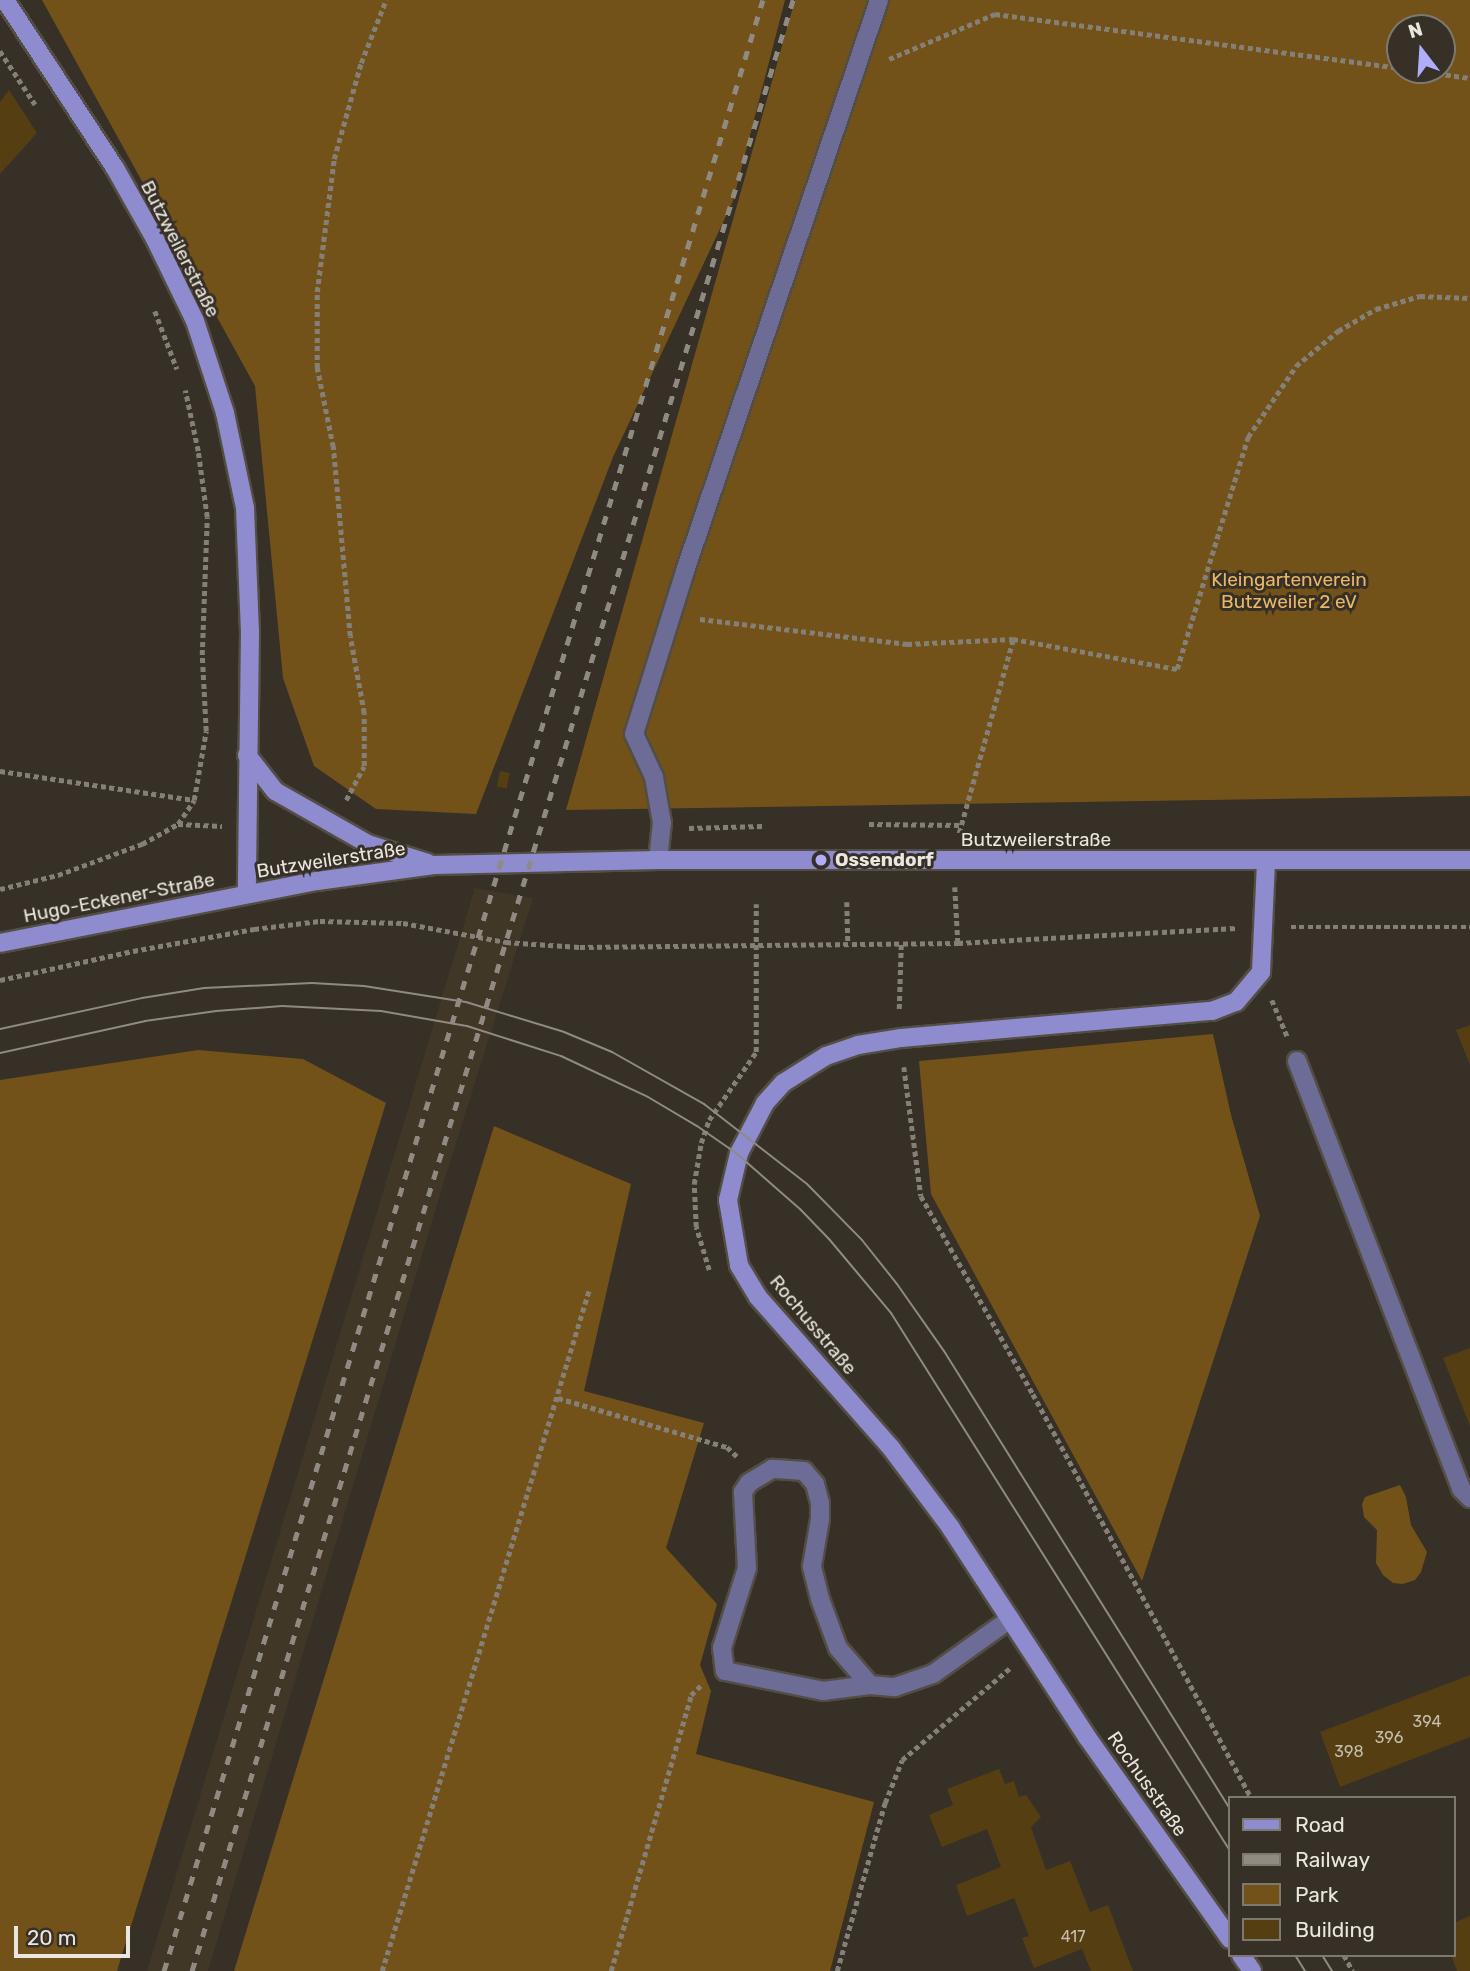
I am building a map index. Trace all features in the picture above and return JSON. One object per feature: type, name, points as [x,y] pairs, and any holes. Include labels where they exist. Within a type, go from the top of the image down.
[{"type":"street","name":"Butzweilerstraße","points":[[5,0],[115,168],[155,239],[195,321],[220,400],[245,508],[250,631],[247,894],[317,881],[434,865],[658,860],[1470,860]]},
{"type":"street","name":"Butzweilerstraße","points":[[247,755],[275,791],[368,844],[434,865]]},
{"type":"street","points":[[1261,972],[1266,859]]},
{"type":"street","name":"Hugo-Eckener-Straße","points":[[0,943],[247,894]]},
{"type":"street","name":"Rochusstraße","points":[[1228,1937],[1087,1737],[951,1528],[892,1449],[758,1297],[739,1265],[728,1200],[733,1169],[745,1137],[765,1103],[783,1083],[826,1056],[858,1045],[901,1038],[1212,1011],[1236,1002],[1261,972]]},
{"type":"lane","points":[[658,860],[661,829],[654,777],[634,734],[685,571],[879,0]]},
{"type":"lane","points":[[1297,1061],[1461,1489],[1470,1498]]},
{"type":"lane","points":[[870,1685],[838,1648],[820,1600],[812,1566],[820,1519],[820,1503],[815,1484],[804,1471],[772,1469],[758,1477],[743,1492],[747,1568],[722,1647],[726,1671],[823,1691],[870,1685],[895,1687],[933,1674],[1010,1619]]},
{"type":"path","points":[[326,821],[346,801],[364,766],[364,713],[350,636],[333,447],[317,368],[317,292],[334,159],[361,63],[386,0]]},
{"type":"path","points":[[856,73],[995,14],[1386,66]]},
{"type":"path","points":[[0,51],[37,107]]},
{"type":"path","points":[[672,616],[907,644],[1013,639],[1177,669],[1248,437],[1296,366],[1338,331],[1376,309],[1420,296],[1470,298]]},
{"type":"path","points":[[155,310],[178,372]]},
{"type":"path","points":[[0,889],[58,875],[142,844],[178,824],[194,800],[206,731],[202,654],[206,517],[198,451],[183,384]]},
{"type":"path","points":[[963,817],[1013,639]]},
{"type":"path","points":[[0,771],[194,800]]},
{"type":"path","points":[[869,824],[961,825]]},
{"type":"path","points":[[661,829],[762,826]]},
{"type":"path","points":[[954,861],[958,943]]},
{"type":"path","points":[[847,902],[848,944]]},
{"type":"path","points":[[701,1143],[720,1100],[756,1052],[756,904]]},
{"type":"path","points":[[0,980],[187,941],[320,921],[403,923],[539,946],[958,943],[1265,926],[1470,927]]},
{"type":"path","points":[[901,944],[901,1038],[920,1196],[1034,1394],[1250,1796]]},
{"type":"path","points":[[1261,972],[1297,1061]]},
{"type":"path","points":[[383,1971],[589,1290]]},
{"type":"path","points":[[558,1398],[727,1447],[758,1477]]},
{"type":"path","points":[[837,1971],[885,1803],[902,1760],[1010,1668],[1034,1656]]},
{"type":"path","points":[[611,1971],[691,1695],[706,1680]]},
{"type":"shaded area","points":[[475,888],[533,898],[445,1178],[208,1971],[147,1971]]},
{"type":"green space","points":[[42,0],[785,0],[733,201],[613,457],[476,814],[376,809],[314,766],[283,678],[255,386]]},
{"type":"green space","name":"Kleingartenverein Butzweiler 2 eV","points":[[795,0],[1470,0],[1470,796],[566,810]]},
{"type":"green space","points":[[1213,1034],[1231,1115],[1260,1216],[1142,1581],[931,1194],[919,1061]]},
{"type":"green space","points":[[198,1050],[303,1059],[386,1103],[117,1971],[0,1971],[0,1080]]},
{"type":"green space","points":[[494,1126],[631,1184],[584,1391],[704,1423],[666,1548],[717,1604],[700,1665],[711,1691],[696,1754],[874,1802],[830,1971],[234,1971]]},
{"type":"green space","points":[[1400,1485],[1406,1497],[1411,1525],[1427,1552],[1421,1572],[1415,1580],[1403,1584],[1393,1583],[1383,1575],[1376,1563],[1377,1530],[1364,1517],[1362,1504],[1365,1497]]},
{"type":"building","points":[[9,90],[37,133],[0,174],[0,102]]},
{"type":"building","points":[[500,771],[510,773],[507,789],[497,787]]},
{"type":"building","points":[[1470,1025],[1470,1065],[1456,1030]]},
{"type":"building","points":[[1470,1348],[1470,1426],[1443,1358]]},
{"type":"building","points":[[1470,1675],[1470,1737],[1340,1787],[1320,1732]]},
{"type":"building","points":[[999,1769],[1005,1784],[1014,1781],[1019,1797],[1026,1795],[1041,1817],[1031,1827],[1046,1870],[1070,1861],[1090,1912],[1108,1905],[1133,1971],[1091,1971],[1082,1949],[1034,1968],[1022,1938],[1029,1936],[1014,1898],[967,1916],[956,1885],[1001,1867],[987,1829],[942,1847],[929,1815],[953,1805],[947,1789]]},
{"type":"building","points":[[1470,1916],[1470,1971],[1457,1971],[1452,1957],[1456,1957],[1456,1922]]},
{"type":"tram line","points":[[0,1029],[142,998],[204,988],[312,983],[364,986],[466,1002],[564,1032],[612,1052],[704,1104],[807,1184],[862,1240],[897,1284],[944,1351],[1228,1806]]},
{"type":"tram line","points":[[0,1053],[145,1021],[216,1011],[282,1006],[381,1011],[467,1026],[561,1056],[648,1097],[697,1126],[736,1153],[800,1209],[891,1313],[1228,1848]]},
{"type":"tram line","points":[[1296,1957],[1305,1971]]},
{"type":"tram line","points":[[1323,1957],[1332,1971]]},
{"type":"railway","points":[[164,1971],[763,0]]},
{"type":"railway","points":[[192,1971],[793,0]]},
{"type":"place","name":"Ossendorf","points":[[821,860]]}]
